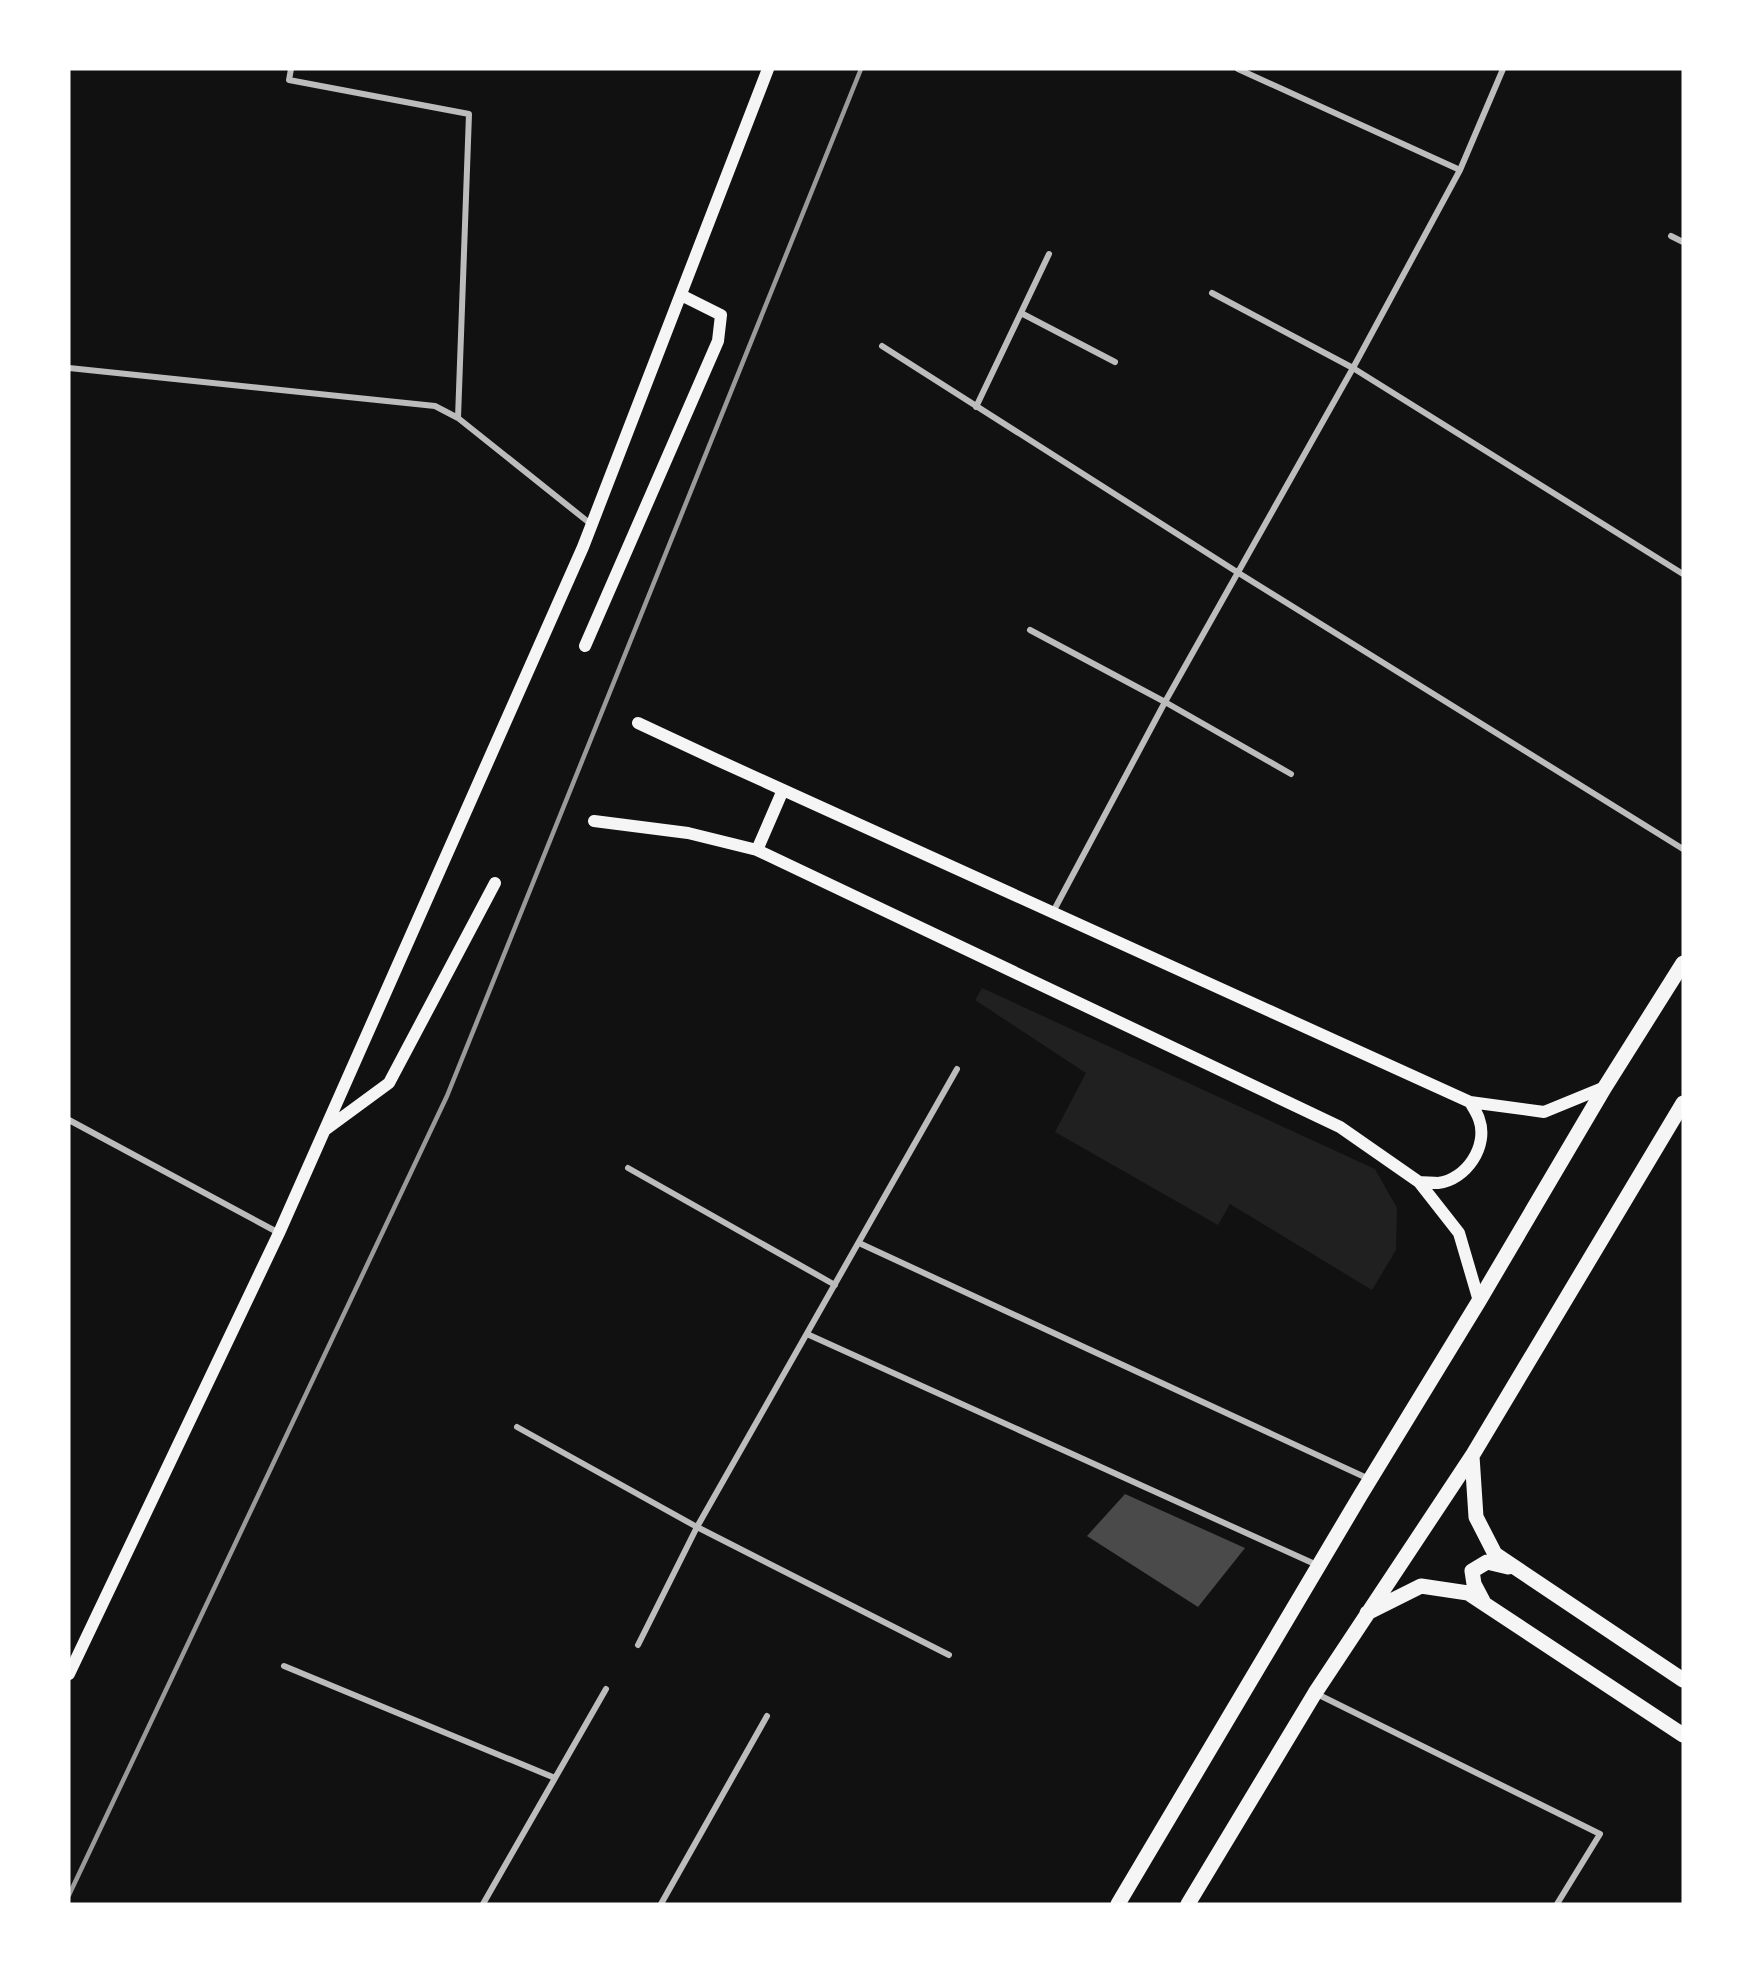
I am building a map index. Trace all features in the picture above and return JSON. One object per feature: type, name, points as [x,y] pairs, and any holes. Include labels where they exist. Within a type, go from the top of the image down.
[{"type":"main road","points":[[69,1674],[279,1233],[592,525],[768,69]]},
{"type":"main road","points":[[585,646],[718,341],[721,315],[681,295]]},
{"type":"main road","points":[[638,723],[1470,1102],[1544,1112],[1605,1087]]},
{"type":"main road","points":[[757,850],[783,790]]},
{"type":"main road","points":[[594,821],[688,833],[757,850],[1341,1127],[1419,1182],[1459,1233],[1479,1300]]},
{"type":"main road","points":[[324,1130],[389,1083],[495,883]]},
{"type":"main road","points":[[1118,1904],[1605,1087],[1683,963]]},
{"type":"main road","points":[[1419,1182],[1440,1183],[1459,1175],[1473,1160],[1481,1141],[1480,1120],[1470,1102]]},
{"type":"main road","points":[[1188,1904],[1315,1693],[1472,1456],[1683,1103]]},
{"type":"main road","points":[[1472,1456],[1476,1517],[1495,1554],[1683,1680]]},
{"type":"main road","points":[[1485,1604],[1474,1584],[1472,1571],[1487,1562],[1517,1569]]},
{"type":"main road","points":[[1367,1613],[1421,1586],[1468,1593],[1683,1735]]},
{"type":"street","points":[[291,69],[289,80],[469,114],[458,418]]},
{"type":"street","points":[[1238,69],[1460,170]]},
{"type":"street","points":[[1053,912],[1165,702],[1353,368],[1460,170],[1503,69]]},
{"type":"street","points":[[1671,236],[1683,242]]},
{"type":"street","points":[[976,407],[1048,254]]},
{"type":"street","points":[[1212,292],[1353,368],[1683,574]]},
{"type":"street","points":[[1021,313],[1114,362]]},
{"type":"street","points":[[882,346],[1237,572],[1683,849]]},
{"type":"street","points":[[69,368],[435,406],[458,418],[592,525]]},
{"type":"street","points":[[1030,630],[1165,702],[1291,774]]},
{"type":"street","points":[[638,1646],[697,1527],[957,1069]]},
{"type":"street","points":[[69,1120],[279,1233]]},
{"type":"street","points":[[628,1168],[835,1285]]},
{"type":"street","points":[[859,1243],[1370,1479]]},
{"type":"street","points":[[807,1334],[1318,1566]]},
{"type":"street","points":[[517,1427],[697,1527],[949,1655]]},
{"type":"street","points":[[284,1666],[555,1778]]},
{"type":"street","points":[[483,1904],[606,1689]]},
{"type":"street","points":[[1315,1693],[1600,1834],[1557,1904]]},
{"type":"street","points":[[661,1904],[767,1716]]},
{"type":"shaded area","points":[[982,988],[1375,1169],[1397,1208],[1396,1250],[1372,1290],[1230,1204],[1218,1225],[1055,1132],[1086,1073],[975,1000]]},
{"type":"building","points":[[1125,1494],[1245,1548],[1198,1607],[1087,1536]]},
{"type":"railway","points":[[69,1895],[447,1096],[861,69]]}]
